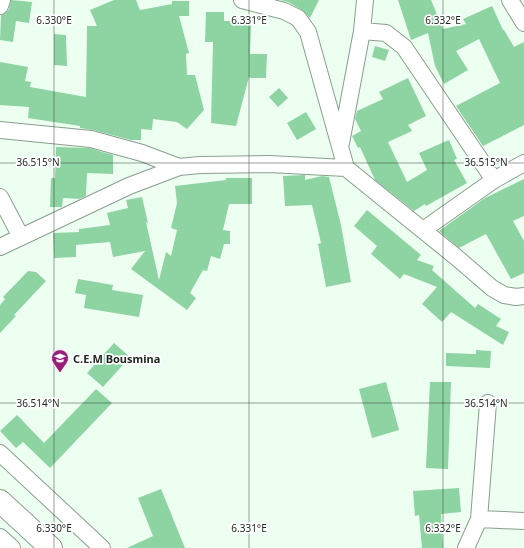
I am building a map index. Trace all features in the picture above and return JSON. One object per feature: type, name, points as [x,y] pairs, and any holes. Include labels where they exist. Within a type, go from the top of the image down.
[{"type":"main road","points":[[0,501],[51,548]]},
{"type":"street","points":[[0,6],[2,0]]},
{"type":"street","points":[[242,0],[284,11],[298,18],[308,32],[346,168]]},
{"type":"street","points":[[340,146],[362,31],[365,0]]},
{"type":"street","points":[[510,0],[524,23]]},
{"type":"street","points":[[362,31],[386,33],[404,47],[494,180]]},
{"type":"street","points":[[0,130],[91,139],[142,153],[179,167]]},
{"type":"street","points":[[424,230],[494,180],[524,163]]},
{"type":"street","points":[[0,247],[129,186],[179,167],[200,165],[269,164],[346,168],[424,230],[492,288],[504,295],[516,297],[524,296]]},
{"type":"street","points":[[0,197],[21,237]]},
{"type":"street","points":[[466,548],[479,519],[488,403]]},
{"type":"street","points":[[0,453],[102,548]]},
{"type":"street","points":[[479,519],[524,521]]},
{"type":"street","points":[[0,537],[12,548]]},
{"type":"building","points":[[11,0],[32,2],[29,23],[16,21],[13,42],[0,40],[1,15],[6,13],[9,9]]},
{"type":"building","points":[[114,0],[136,0],[140,10],[172,4],[172,1],[189,1],[189,16],[179,16],[189,53],[186,54],[187,75],[195,75],[204,110],[187,129],[177,122],[153,119],[152,130],[141,129],[141,140],[131,140],[80,128],[80,126],[28,118],[29,107],[0,105],[0,62],[28,67],[25,81],[31,82],[30,87],[86,97],[87,26],[97,26],[90,10]]},
{"type":"building","points":[[280,0],[319,0],[310,18],[302,10],[288,2]]},
{"type":"building","points":[[398,0],[431,0],[443,29],[466,24],[463,19],[492,6],[503,30],[514,47],[524,42],[524,125],[483,146],[456,106],[500,83],[479,39],[456,51],[468,70],[444,84],[435,66],[428,33],[411,40]]},
{"type":"building","points":[[206,12],[224,12],[224,21],[251,22],[250,54],[267,54],[266,78],[249,77],[236,126],[211,123],[213,42],[205,42]]},
{"type":"building","points":[[54,34],[66,35],[67,66],[54,65]]},
{"type":"building","points":[[375,46],[389,50],[385,61],[372,57]]},
{"type":"building","points":[[408,78],[426,116],[408,125],[412,131],[388,142],[407,182],[427,170],[419,153],[449,140],[457,159],[454,160],[467,183],[414,211],[375,180],[360,147],[358,148],[352,136],[361,131],[355,119],[357,111],[383,99],[379,92]]},
{"type":"building","points":[[279,88],[288,98],[278,107],[269,97]]},
{"type":"building","points":[[306,112],[316,129],[297,140],[287,123]]},
{"type":"building","points":[[56,147],[89,148],[113,155],[113,174],[87,173],[86,196],[79,199],[63,198],[62,207],[50,207],[51,178],[55,178]]},
{"type":"building","points":[[305,175],[305,180],[322,176],[329,177],[341,225],[351,282],[326,287],[318,244],[321,243],[312,205],[285,206],[283,176]]},
{"type":"building","points":[[226,178],[252,178],[252,204],[229,204],[223,230],[230,231],[230,244],[224,244],[220,259],[211,256],[207,271],[203,270],[190,293],[196,298],[187,310],[131,269],[145,251],[113,257],[110,242],[76,245],[76,257],[54,258],[53,233],[79,232],[79,229],[110,225],[107,213],[128,208],[126,200],[142,197],[159,280],[166,252],[171,256],[177,230],[171,228],[177,203],[175,186],[226,180]]},
{"type":"building","points":[[524,179],[524,216],[513,221],[524,241],[524,273],[511,279],[486,234],[459,248],[439,231],[485,198]]},
{"type":"building","points":[[367,210],[421,255],[417,260],[434,266],[432,270],[475,308],[478,304],[501,319],[496,326],[509,332],[503,345],[451,312],[442,322],[422,304],[437,287],[404,274],[400,279],[371,254],[377,246],[354,226]]},
{"type":"building","points":[[28,271],[36,272],[46,281],[14,315],[16,316],[0,333],[0,305],[5,299],[3,297]]},
{"type":"building","points":[[78,279],[113,285],[112,290],[143,295],[139,317],[84,308],[86,295],[75,293]]},
{"type":"building","points":[[114,343],[130,357],[103,387],[87,373]]},
{"type":"building","points":[[476,350],[491,351],[490,368],[446,366],[446,353],[476,354]]},
{"type":"building","points":[[386,382],[399,430],[372,438],[359,389]]},
{"type":"building","points":[[430,382],[451,382],[448,469],[426,468]]},
{"type":"building","points":[[96,389],[112,403],[50,468],[23,442],[16,448],[0,431],[17,415],[44,443]]},
{"type":"building","points":[[459,488],[461,512],[441,514],[443,548],[422,548],[419,515],[415,516],[413,491]]},
{"type":"building","points":[[161,489],[185,548],[127,548],[153,536],[138,498]]},
{"type":"place","name":"C.E.M Bousmina","points":[[60,373]]}]
